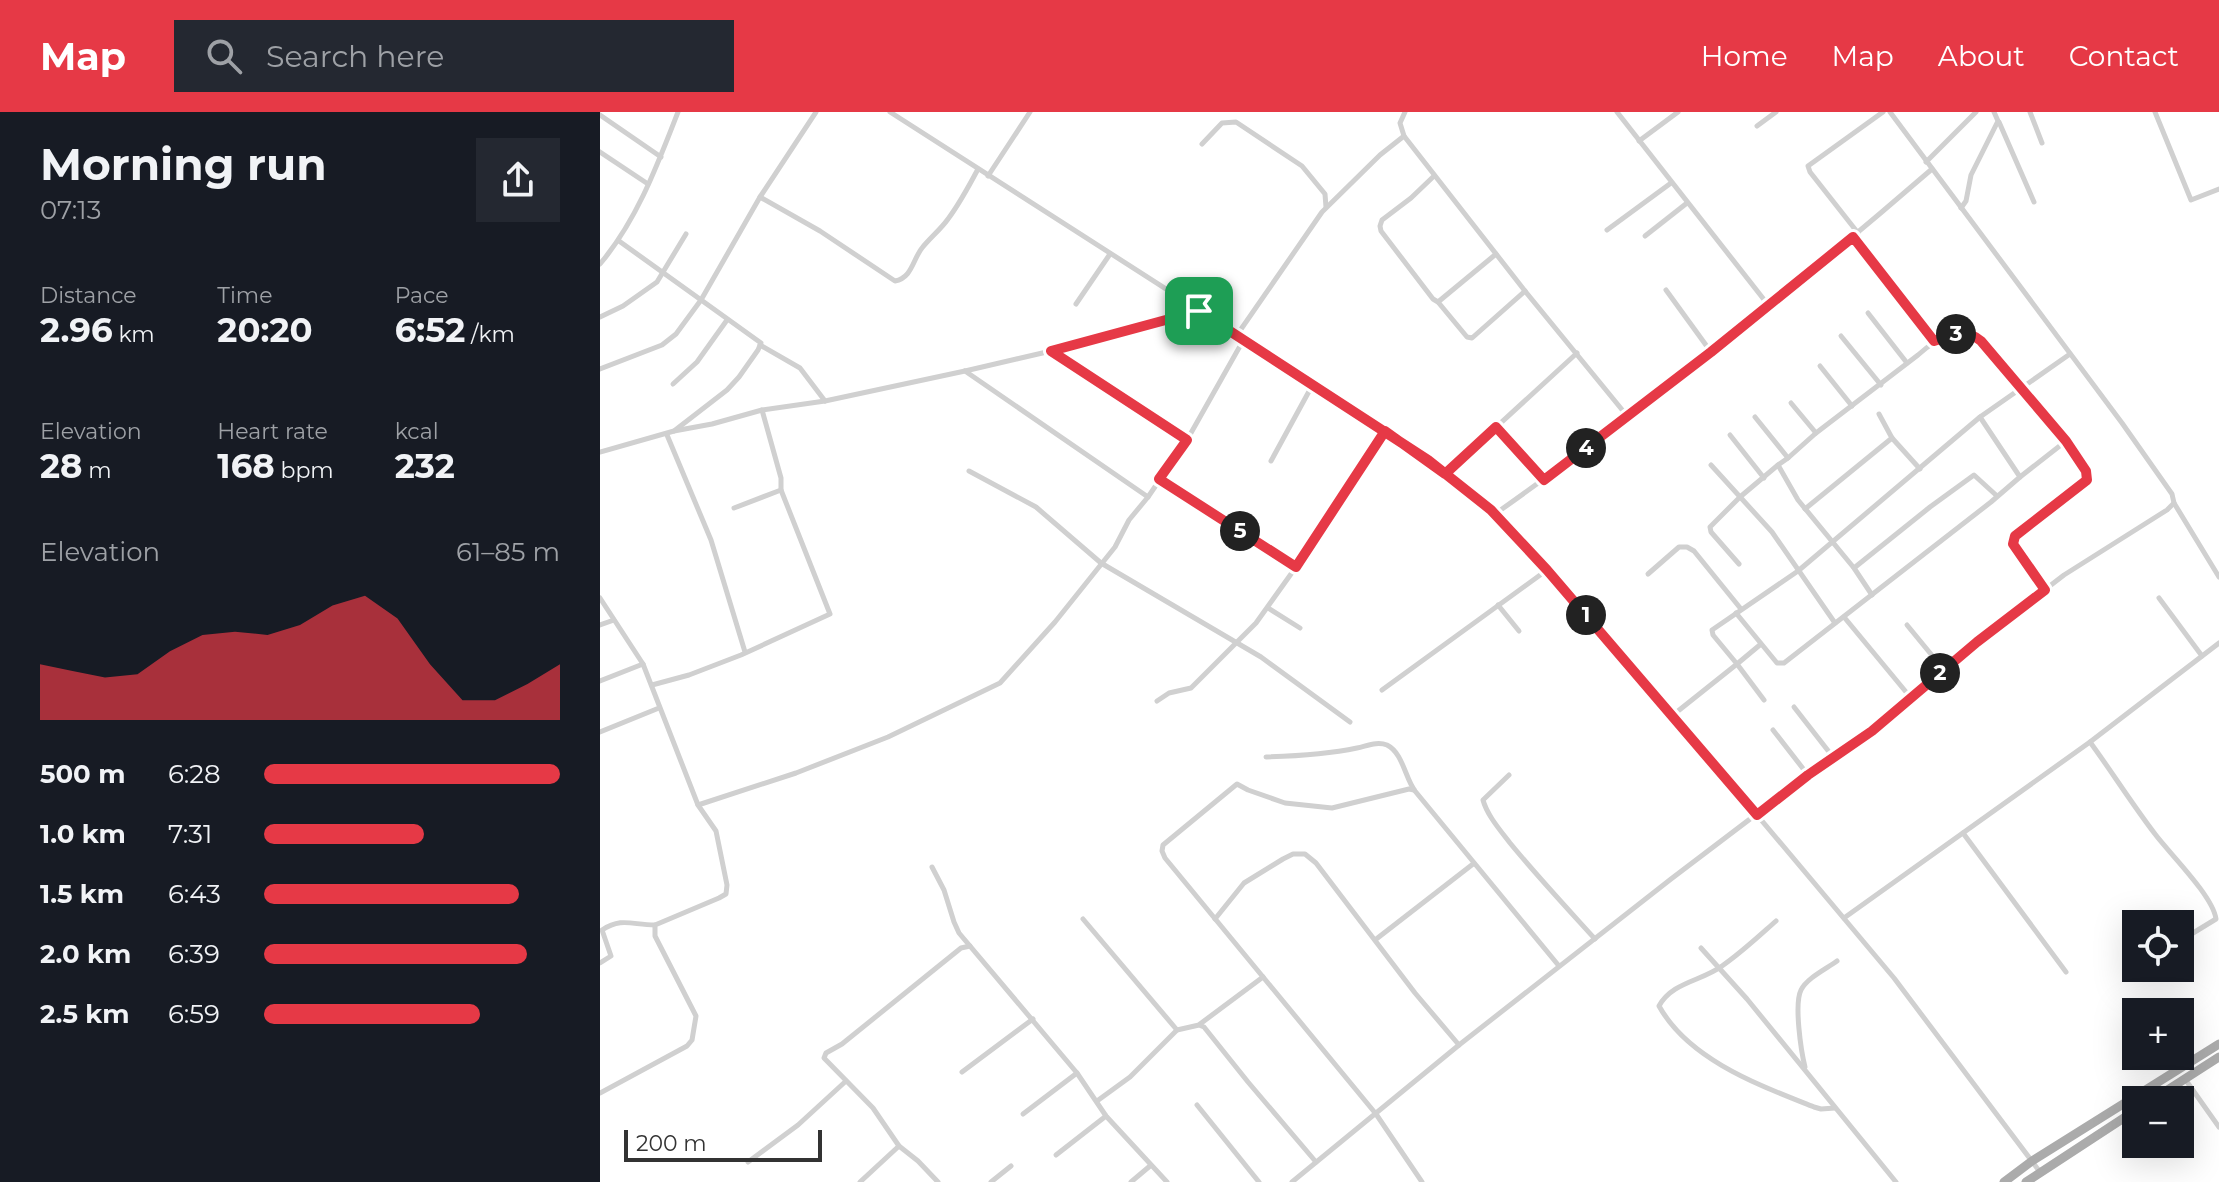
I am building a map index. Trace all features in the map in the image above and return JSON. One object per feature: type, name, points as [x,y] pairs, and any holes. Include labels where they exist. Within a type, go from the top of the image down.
[{"type":"main road","points":[[2004,1182],[2032,1161],[2219,1044]]},
{"type":"main road","points":[[2174,1086],[2219,1057]]},
{"type":"main road","points":[[2026,1182],[2122,1119]]},
{"type":"street","points":[[600,264],[636,213],[678,112]]},
{"type":"street","points":[[600,369],[668,342],[676,334],[701,300],[760,197],[816,112]]},
{"type":"street","points":[[890,112],[1385,431],[1495,514],[1673,715],[1894,978],[2040,1172]]},
{"type":"street","points":[[988,176],[1030,112]]},
{"type":"street","points":[[1405,112],[1400,123],[1404,136],[1628,417]]},
{"type":"street","points":[[1617,112],[1769,306]]},
{"type":"street","points":[[1639,141],[1678,112]]},
{"type":"street","points":[[1757,126],[1776,112]]},
{"type":"street","points":[[1883,112],[1808,166],[1934,341]]},
{"type":"street","points":[[1890,112],[2172,494],[2174,503],[2219,577]]},
{"type":"street","points":[[1926,162],[1976,112]]},
{"type":"street","points":[[1994,112],[2034,202]]},
{"type":"street","points":[[2030,112],[2042,143]]},
{"type":"street","points":[[2155,112],[2191,200],[2219,189]]},
{"type":"street","points":[[600,115],[661,157]]},
{"type":"street","points":[[1961,208],[1966,201],[1971,175],[1998,121]]},
{"type":"street","points":[[1202,144],[1222,123],[1236,122],[1302,166],[1325,194],[1326,208]]},
{"type":"street","points":[[1237,335],[1326,208],[1404,136]]},
{"type":"street","points":[[600,152],[648,184]]},
{"type":"street","points":[[760,197],[820,231],[895,281],[902,280],[908,274],[921,249],[963,198],[978,169]]},
{"type":"street","points":[[1495,514],[1711,352],[1932,169]]},
{"type":"street","points":[[1434,176],[1382,220],[1380,226],[1433,299],[1467,337],[1472,338],[1525,291]]},
{"type":"street","points":[[1607,230],[1671,183]]},
{"type":"street","points":[[1645,236],[1687,203]]},
{"type":"street","points":[[600,317],[623,306],[657,282],[686,234]]},
{"type":"street","points":[[619,241],[760,345],[800,368],[825,401]]},
{"type":"street","points":[[1076,304],[1110,254]]},
{"type":"street","points":[[1438,302],[1496,254]]},
{"type":"street","points":[[1666,290],[1711,352]]},
{"type":"street","points":[[674,431],[762,410],[825,401],[965,371],[1199,311]]},
{"type":"street","points":[[1868,313],[1907,363]]},
{"type":"street","points":[[673,384],[697,362],[727,320]]},
{"type":"street","points":[[1739,564],[1710,527],[1740,497],[1816,433],[1934,341],[1964,332],[1972,333],[1981,341],[2066,441],[2086,471],[2087,480],[2013,540],[2045,590]]},
{"type":"street","points":[[1841,336],[1881,385]]},
{"type":"street","points":[[698,805],[796,773],[888,737],[1000,683],[1055,622],[1115,547],[1129,520],[1187,440],[1244,339]]},
{"type":"street","points":[[600,452],[674,431],[727,390],[760,345]]},
{"type":"street","points":[[1051,351],[1187,440]]},
{"type":"street","points":[[1445,474],[1577,353]]},
{"type":"street","points":[[1764,700],[1712,630],[1798,571],[1980,417],[2070,354]]},
{"type":"street","points":[[1820,366],[1852,406]]},
{"type":"street","points":[[965,371],[1148,497]]},
{"type":"street","points":[[1271,461],[1313,384]]},
{"type":"street","points":[[1791,403],[1816,433]]},
{"type":"street","points":[[652,685],[689,675],[830,614],[781,490],[781,478],[762,410]]},
{"type":"street","points":[[1879,414],[1892,438],[1920,469]]},
{"type":"street","points":[[1755,417],[1788,458]]},
{"type":"street","points":[[1980,417],[2020,477]]},
{"type":"street","points":[[1496,427],[1544,480]]},
{"type":"street","points":[[1157,701],[1169,693],[1191,688],[1256,623],[1385,431]]},
{"type":"street","points":[[667,435],[711,540],[745,652]]},
{"type":"street","points":[[1730,435],[1764,478]]},
{"type":"street","points":[[1805,509],[1892,438]]},
{"type":"street","points":[[1648,574],[1679,547],[1694,551],[1761,644],[1781,664],[2066,441]]},
{"type":"street","points":[[1711,465],[1772,532],[1835,623]]},
{"type":"street","points":[[1778,465],[1805,509],[1833,540],[1872,595]]},
{"type":"street","points":[[969,471],[1036,507],[1101,563],[1237,643],[1350,722]]},
{"type":"street","points":[[1854,568],[1974,475],[1997,496]]},
{"type":"street","points":[[1159,479],[1296,567]]},
{"type":"street","points":[[734,508],[781,490]]},
{"type":"street","points":[[1292,1182],[1559,966],[1808,775],[1872,731],[1977,642],[2064,575],[2174,503]]},
{"type":"street","points":[[1382,690],[1547,570]]},
{"type":"street","points":[[600,598],[643,664],[698,805],[716,831],[727,885],[726,894],[655,925],[622,921],[602,930],[611,956],[600,963]]},
{"type":"street","points":[[2159,598],[2202,656]]},
{"type":"street","points":[[1498,605],[1519,631]]},
{"type":"street","points":[[1268,608],[1300,628]]},
{"type":"street","points":[[1844,617],[1911,698]]},
{"type":"street","points":[[600,625],[614,620]]},
{"type":"street","points":[[1907,625],[1944,670]]},
{"type":"street","points":[[1844,918],[2090,742],[2219,643]]},
{"type":"street","points":[[1673,715],[1761,644]]},
{"type":"street","points":[[600,681],[643,664]]},
{"type":"street","points":[[1794,707],[1833,757]]},
{"type":"street","points":[[600,732],[659,708]]},
{"type":"street","points":[[1773,730],[1808,775]]},
{"type":"street","points":[[2090,742],[2213,909],[2216,919],[2194,932]]},
{"type":"street","points":[[1266,757],[1319,754],[1378,743],[1390,746],[1414,790],[1559,966]]},
{"type":"street","points":[[1509,775],[1487,794],[1483,800],[1485,806],[1524,860],[1595,939]]},
{"type":"street","points":[[1414,790],[1332,808],[1285,803],[1241,785],[1234,786],[1162,848],[1165,858],[1376,1114],[1422,1182]]},
{"type":"street","points":[[1963,833],[2066,972]]},
{"type":"street","points":[[1215,919],[1244,883],[1293,854],[1305,854],[1316,863],[1415,993],[1459,1045]]},
{"type":"street","points":[[1375,940],[1473,864]]},
{"type":"street","points":[[932,867],[959,933],[1077,1073],[1106,1116],[1167,1182]]},
{"type":"street","points":[[1083,919],[1177,1030]]},
{"type":"street","points":[[1776,921],[1720,968],[1684,983],[1666,996],[1659,1006],[1694,1046],[1757,1083],[1814,1107],[1835,1108]]},
{"type":"street","points":[[600,1093],[687,1046],[692,1040],[696,1016],[655,936],[655,925]]},
{"type":"street","points":[[938,1182],[899,1146],[873,1108],[824,1058],[826,1053],[842,1044],[961,948],[971,945]]},
{"type":"street","points":[[1701,948],[1896,1182]]},
{"type":"street","points":[[1806,1072],[1800,1046],[1800,993],[1808,982],[1837,961]]},
{"type":"street","points":[[1097,1101],[1130,1077],[1177,1030],[1199,1025],[1263,977]]},
{"type":"street","points":[[962,1072],[1033,1019]]},
{"type":"street","points":[[1199,1025],[1204,1027],[1316,1162]]},
{"type":"street","points":[[1023,1114],[1077,1073]]},
{"type":"street","points":[[2185,1079],[2219,1127]]},
{"type":"street","points":[[748,1162],[798,1125],[846,1081]]},
{"type":"street","points":[[1197,1105],[1259,1182]]},
{"type":"street","points":[[1056,1155],[1106,1116]]},
{"type":"street","points":[[860,1182],[899,1146]]},
{"type":"street","points":[[991,1182],[1011,1166]]},
{"type":"street","points":[[1131,1182],[1150,1166]]},
{"type":"route","points":[[1199,311],[1051,351],[1187,440],[1159,479],[1296,567],[1385,431],[1445,474],[1496,427],[1544,480],[1711,352],[1853,237],[1934,341],[1964,332],[1972,333],[1981,341],[2066,441],[2086,471],[2087,480],[2013,540],[2045,590],[1977,642],[1872,731],[1757,815],[1547,570],[1491,510],[1445,474],[1428,460],[1385,431],[1308,380],[1199,311]]}]
